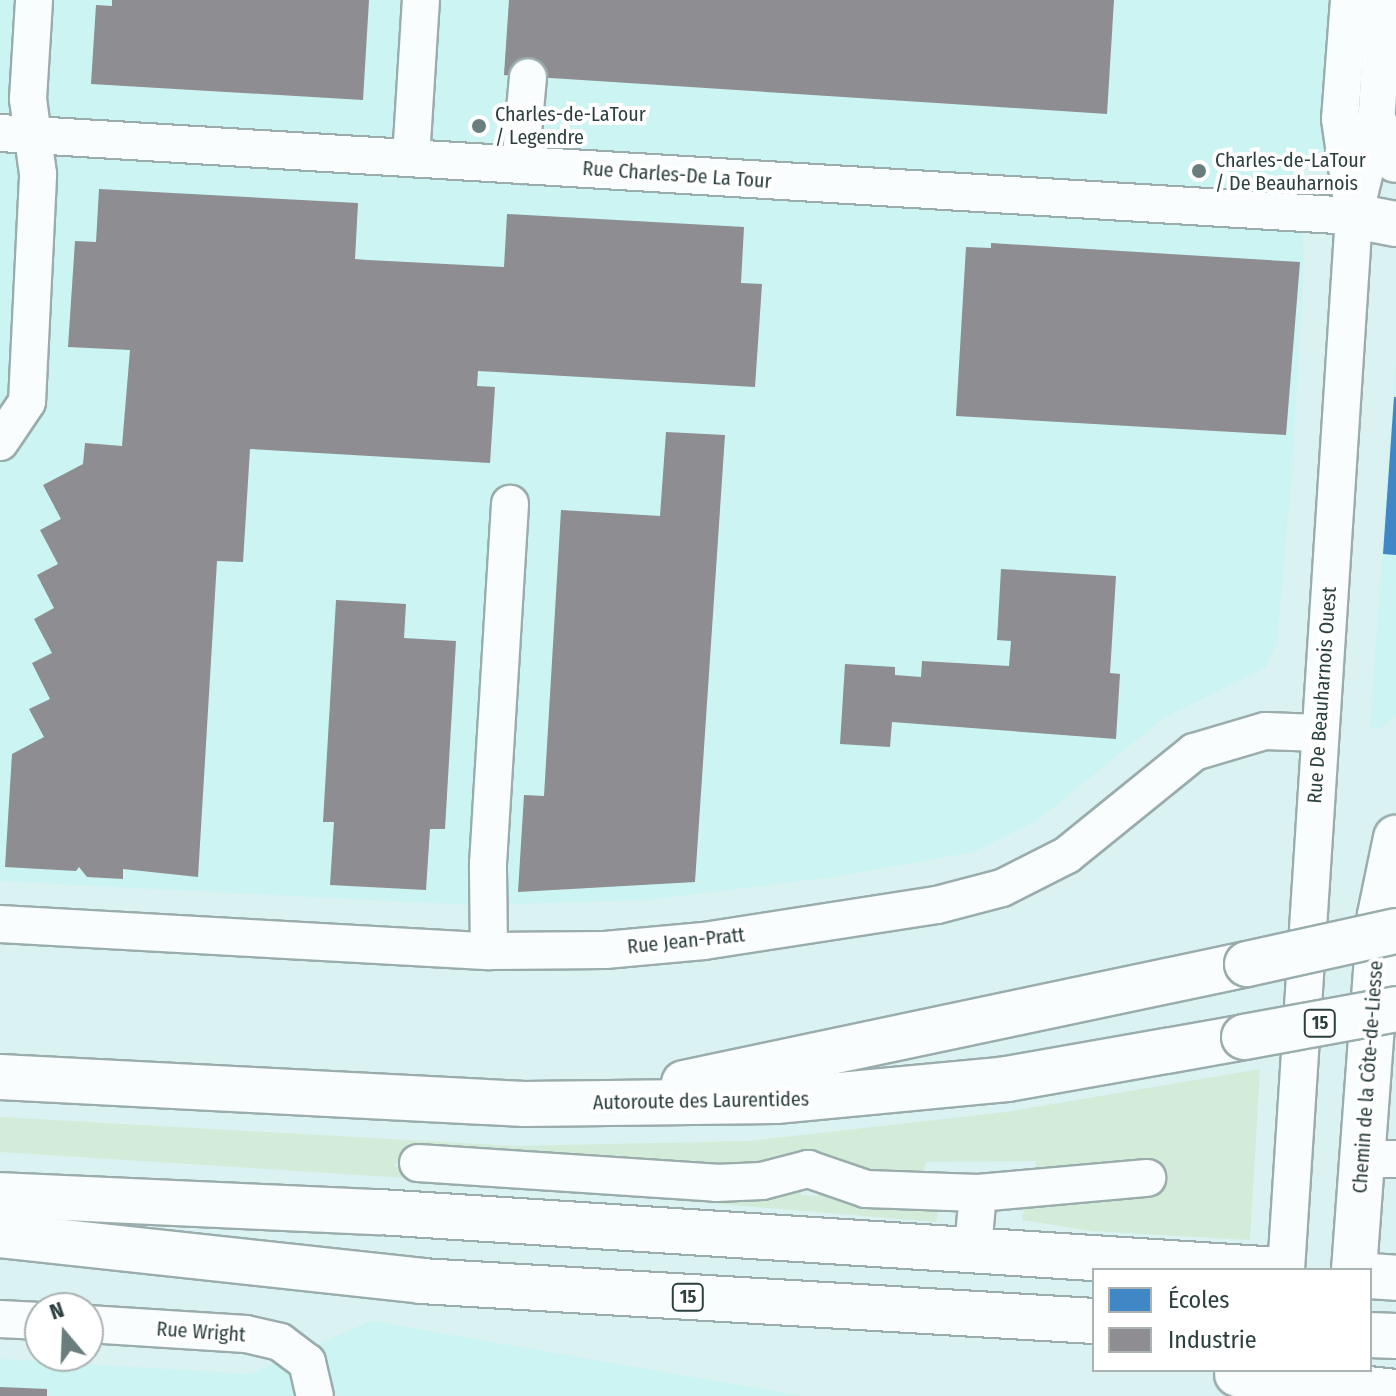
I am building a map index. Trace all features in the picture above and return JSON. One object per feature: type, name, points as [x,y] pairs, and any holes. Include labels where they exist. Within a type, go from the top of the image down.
[{"type":"main road","points":[[1354,216],[1396,224]]},
{"type":"main road","name":"Chemin de la Côte-de-Liesse","points":[[1354,1268],[1379,1159],[1380,915],[1396,838]]},
{"type":"main road","points":[[580,1104],[1396,931]]},
{"type":"main road","name":"Autoroute des Laurentides","points":[[0,1077],[281,1094],[580,1104],[776,1101],[1007,1079],[1396,1009]]},
{"type":"main road","points":[[0,1195],[973,1248],[1255,1268]]},
{"type":"main road","name":"15","points":[[0,1235],[421,1281],[955,1314]]},
{"type":"main road","points":[[1372,1276],[1396,1278]]},
{"type":"main road","points":[[955,1314],[1092,1321]]},
{"type":"main road","points":[[955,1314],[1092,1344]]},
{"type":"main road","points":[[1372,1335],[1396,1336]]},
{"type":"main road","points":[[1252,1372],[1396,1392]]},
{"type":"main road","points":[[1350,1372],[1350,1396]]},
{"type":"street","points":[[0,442],[27,402],[38,174],[17,134],[28,99],[34,0]]},
{"type":"street","points":[[411,158],[421,0]]},
{"type":"street","name":"Rue De Beauharnois Ouest","points":[[1269,1268],[1292,1175],[1354,216],[1340,119],[1349,0]]},
{"type":"street","name":"Rue De Beauharnois Ouest","points":[[1354,216],[1386,143],[1384,0]]},
{"type":"street","points":[[520,165],[528,77]]},
{"type":"street","name":"Rue Charles-De La Tour","points":[[17,134],[1354,216]]},
{"type":"street","points":[[489,951],[488,864],[510,504]]},
{"type":"street","name":"Rue Jean-Pratt","points":[[0,924],[489,951],[605,950],[704,941],[973,897],[1028,878],[1067,855],[1174,765],[1216,741],[1265,731],[1320,733]]},
{"type":"street","points":[[418,1163],[716,1183],[762,1181],[808,1169],[866,1189],[978,1193],[1147,1178]]},
{"type":"street","points":[[973,1248],[978,1193]]},
{"type":"street","points":[[0,1319],[24,1320]]},
{"type":"street","name":"Rue Wright","points":[[104,1325],[246,1334],[280,1342],[311,1379]]},
{"type":"street","points":[[1246,1372],[1278,1396]]},
{"type":"shaded area","points":[[0,0],[1396,0],[1396,167],[1299,163],[1304,260],[1292,469],[1277,643],[1265,668],[1165,717],[1036,821],[973,852],[833,877],[645,900],[472,905],[0,881]]},
{"type":"shaded area","points":[[1396,359],[1396,716],[1379,729],[1370,728]]},
{"type":"shaded area","points":[[371,1321],[802,1396],[0,1396],[0,1359],[24,1360],[24,1372],[104,1372],[104,1365],[250,1374]]},
{"type":"green space","points":[[1260,1069],[1250,1240],[1092,1231],[1022,1220],[1025,1204],[1160,1191],[1158,1160],[1038,1176],[1035,1161],[926,1162],[923,1175],[889,1176],[808,1151],[746,1168],[407,1157],[394,1165],[407,1172],[801,1181],[801,1195],[818,1196],[819,1185],[930,1208],[938,1212],[936,1222],[407,1178],[0,1152],[0,1117],[514,1146],[749,1141],[1006,1112]]},
{"type":"building: Écoles","points":[[1396,397],[1396,555],[1383,554]]},
{"type":"building: Industrie","points":[[112,0],[369,0],[363,100],[91,84],[96,5],[112,6]]},
{"type":"building: Industrie","points":[[509,0],[1114,0],[1107,114],[504,75]]},
{"type":"building: Industrie","points":[[99,189],[358,203],[355,259],[368,260],[504,267],[507,214],[744,227],[741,283],[762,284],[755,387],[478,371],[477,386],[495,387],[490,463],[250,449],[243,562],[217,561],[198,877],[123,869],[123,879],[87,877],[79,867],[76,871],[5,867],[12,754],[44,737],[29,709],[50,699],[32,663],[52,653],[34,619],[54,608],[37,575],[58,564],[40,530],[61,519],[43,485],[83,464],[85,443],[122,446],[130,350],[68,347],[75,241],[96,242]]},
{"type":"building: Industrie","points":[[991,243],[1300,262],[1286,435],[956,416],[966,247],[991,248]]},
{"type":"building: Industrie","points":[[666,432],[725,435],[695,882],[518,892],[524,795],[544,796],[561,510],[660,516]]},
{"type":"building: Industrie","points":[[1001,569],[1116,576],[1110,673],[1120,674],[1116,739],[892,722],[890,747],[840,744],[845,664],[895,667],[895,675],[921,677],[922,661],[1009,666],[1011,641],[997,640]]},
{"type":"building: Industrie","points":[[336,600],[406,604],[404,638],[456,641],[445,829],[430,829],[426,890],[330,885],[334,822],[323,822]]},
{"type":"building: Industrie","points":[[0,1387],[47,1389],[47,1396],[0,1396]]},
{"type":"place","name":"Charles-de-LaTour / Legendre","points":[[479,126]]},
{"type":"place","name":"Charles-de-LaTour / De Beauharnois","points":[[1199,171]]}]
